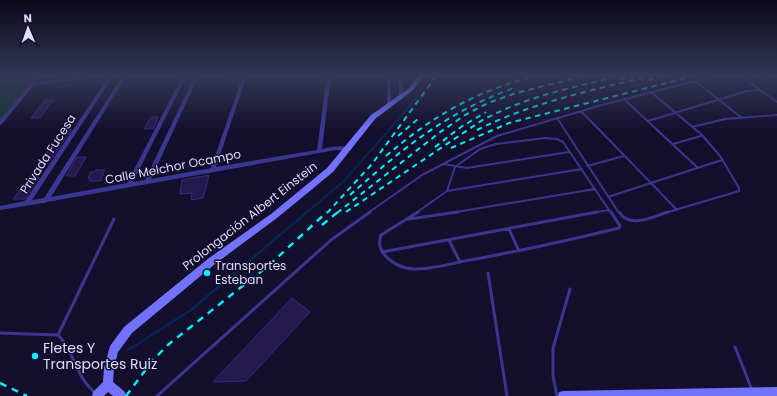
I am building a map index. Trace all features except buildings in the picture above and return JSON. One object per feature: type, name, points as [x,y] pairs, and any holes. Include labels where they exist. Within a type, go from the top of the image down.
[{"type":"main road","name":"Prolongación Albert Einstein","points":[[108,384],[109,368],[114,350],[128,330],[212,260],[303,193],[330,170],[349,149],[373,117],[405,93]]},
{"type":"main road","points":[[98,395],[108,384],[121,396]]},
{"type":"main road","points":[[563,396],[777,392]]},
{"type":"street","points":[[0,123],[24,93]]},
{"type":"street","name":"Privada Fucesa","points":[[27,204],[98,93]]},
{"type":"street","points":[[44,201],[113,93]]},
{"type":"street","points":[[129,185],[176,93]]},
{"type":"street","points":[[147,182],[188,93]]},
{"type":"street","points":[[214,169],[239,93]]},
{"type":"street","points":[[319,151],[327,93]]},
{"type":"street","points":[[388,93],[388,106]]},
{"type":"street","name":"Calle Melchor Ocampo","points":[[0,208],[340,147],[349,149]]},
{"type":"lane","points":[[157,396],[331,240],[422,175],[490,139],[581,111],[646,93]]},
{"type":"lane","points":[[557,118],[623,219],[628,221],[639,221],[739,191],[739,188],[720,156],[702,136],[654,93]]},
{"type":"lane","points":[[711,93],[742,118]]},
{"type":"lane","points":[[648,121],[742,93]]},
{"type":"lane","points":[[766,93],[776,100]]},
{"type":"lane","points":[[625,99],[698,168]]},
{"type":"lane","points":[[581,111],[677,210]]},
{"type":"lane","points":[[692,127],[713,120],[777,115]]},
{"type":"lane","points":[[673,144],[702,136]]},
{"type":"lane","points":[[447,191],[455,167],[470,155],[487,147],[545,138],[560,140],[582,169],[620,226],[618,228],[519,251],[422,269],[413,269],[398,265],[382,252],[379,243],[381,235],[447,191],[582,169]]},
{"type":"lane","points":[[442,164],[455,167],[470,167],[569,152]]},
{"type":"lane","points":[[587,166],[624,156]]},
{"type":"lane","points":[[608,197],[722,160]]},
{"type":"lane","points":[[407,219],[474,210],[595,189]]},
{"type":"lane","points":[[382,252],[609,210]]},
{"type":"lane","points":[[58,335],[114,219]]},
{"type":"lane","points":[[509,229],[519,251]]},
{"type":"lane","points":[[449,240],[460,262]]},
{"type":"lane","points":[[488,273],[507,396]]},
{"type":"lane","points":[[558,396],[553,376],[552,348],[570,289]]},
{"type":"lane","points":[[0,333],[58,335],[66,342],[86,386],[98,395]]},
{"type":"lane","points":[[735,347],[746,377],[754,392]]},
{"type":"green space","points":[[0,93],[23,93],[0,121]]},
{"type":"waterway","points":[[306,213],[344,181],[417,98]]},
{"type":"waterway","points":[[128,350],[191,310],[307,212]]},
{"type":"railway","points":[[327,213],[372,164],[424,93]]},
{"type":"railway","points":[[386,156],[439,116],[483,93]]},
{"type":"railway","points":[[350,195],[388,162],[427,133],[468,108],[499,93]]},
{"type":"railway","points":[[337,213],[439,133],[465,115],[488,103],[515,93]]},
{"type":"railway","points":[[346,212],[481,121],[515,105],[550,93]]},
{"type":"railway","points":[[477,130],[498,120],[542,104],[581,93]]},
{"type":"railway","points":[[451,148],[509,123],[625,93]]},
{"type":"railway","points":[[435,147],[461,127],[486,112]]},
{"type":"railway","points":[[398,136],[419,118]]},
{"type":"railway","points":[[126,396],[153,360],[169,344],[268,266],[327,212]]},
{"type":"railway","points":[[322,225],[338,212]]},
{"type":"railway","points":[[0,383],[27,396]]},
{"type":"place","name":"Transportes Esteban","points":[[207,273]]},
{"type":"place","name":"Fletes Y Transportes Ruiz","points":[[35,356]]}]
